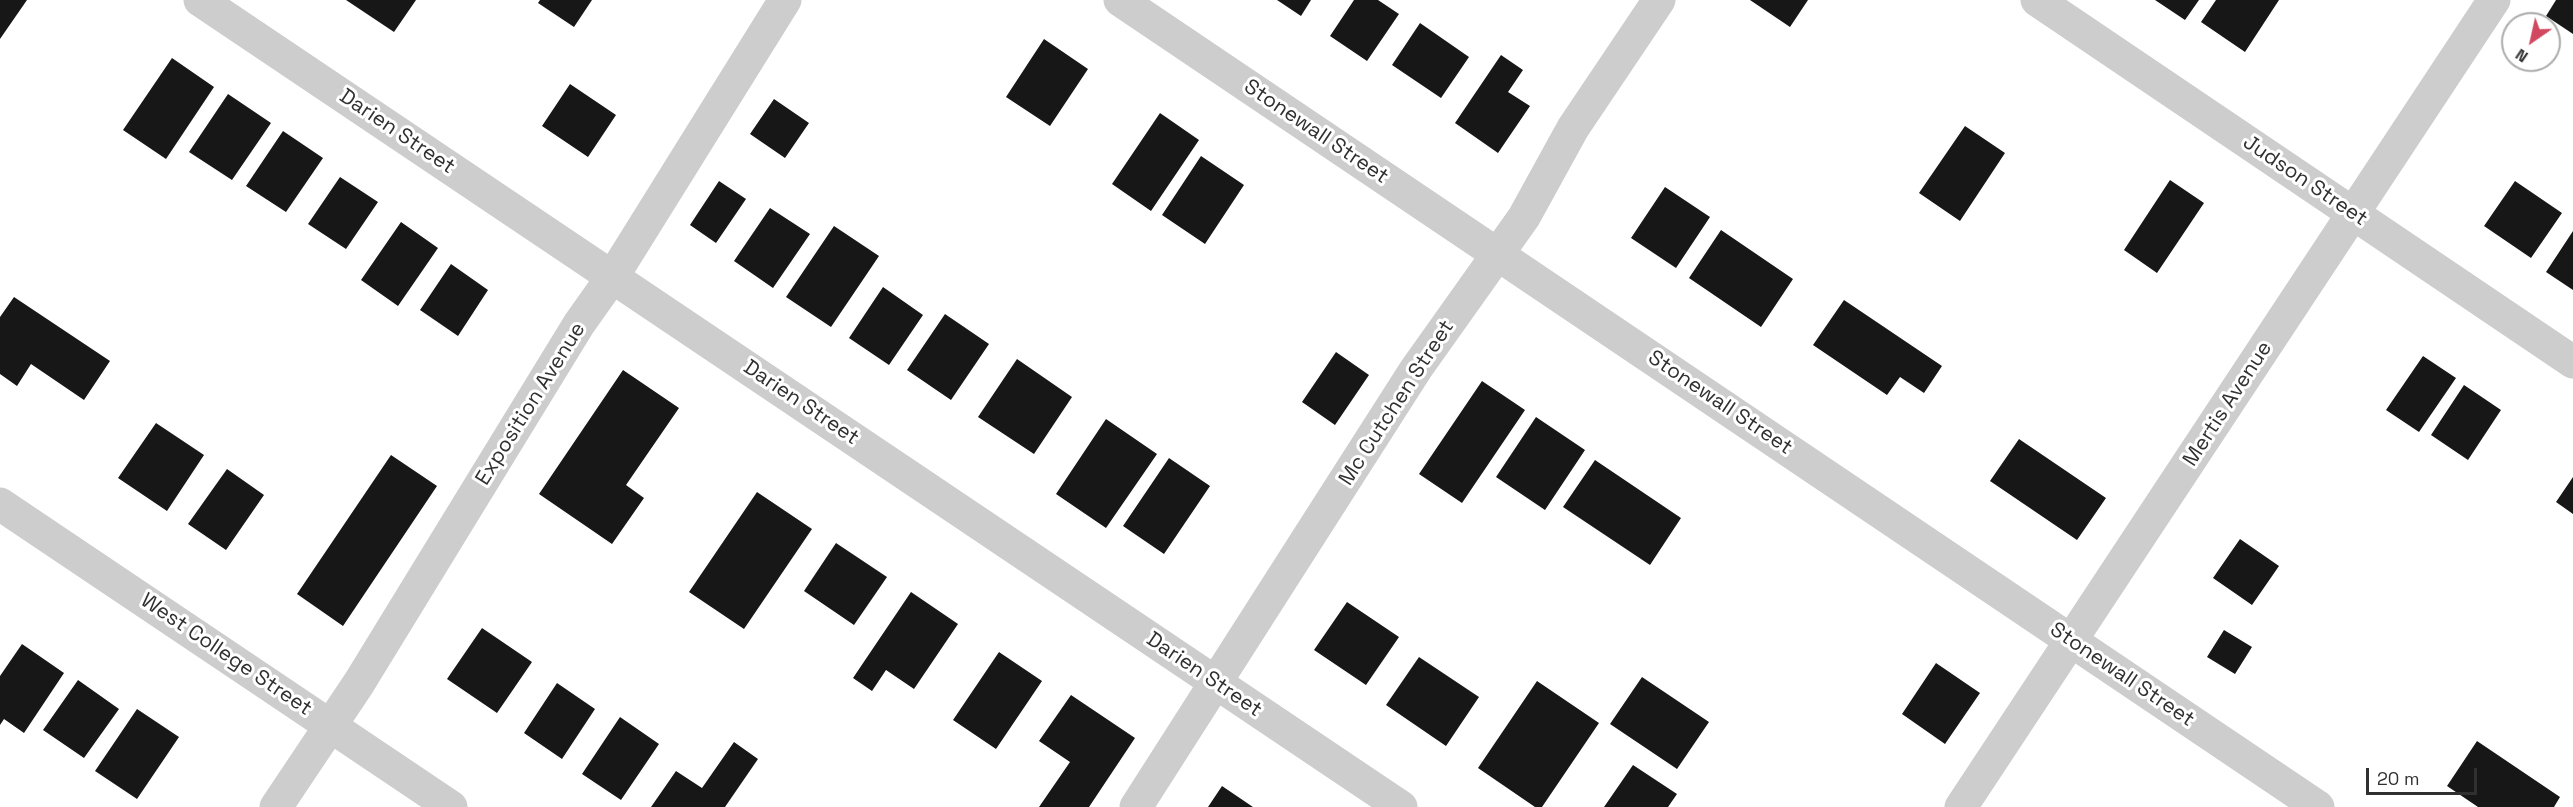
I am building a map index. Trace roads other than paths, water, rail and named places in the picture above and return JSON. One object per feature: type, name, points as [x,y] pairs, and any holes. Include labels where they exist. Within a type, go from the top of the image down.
[{"type":"street","name":"Darien Street","points":[[200,0],[1401,807]]},
{"type":"street","name":"Exposition Avenue","points":[[276,807],[359,683],[579,324],[613,276],[784,0]]},
{"type":"street","name":"Stonewall Street","points":[[1120,0],[2318,807]]},
{"type":"street","name":"Mc Cutchen Street","points":[[1136,807],[1416,369],[1524,217],[1573,128],[1659,0]]},
{"type":"street","name":"Judson Street","points":[[2037,0],[2573,362]]},
{"type":"street","name":"Mertis Avenue","points":[[1961,807],[2494,0]]},
{"type":"street","name":"West College Street","points":[[0,504],[451,807]]}]
